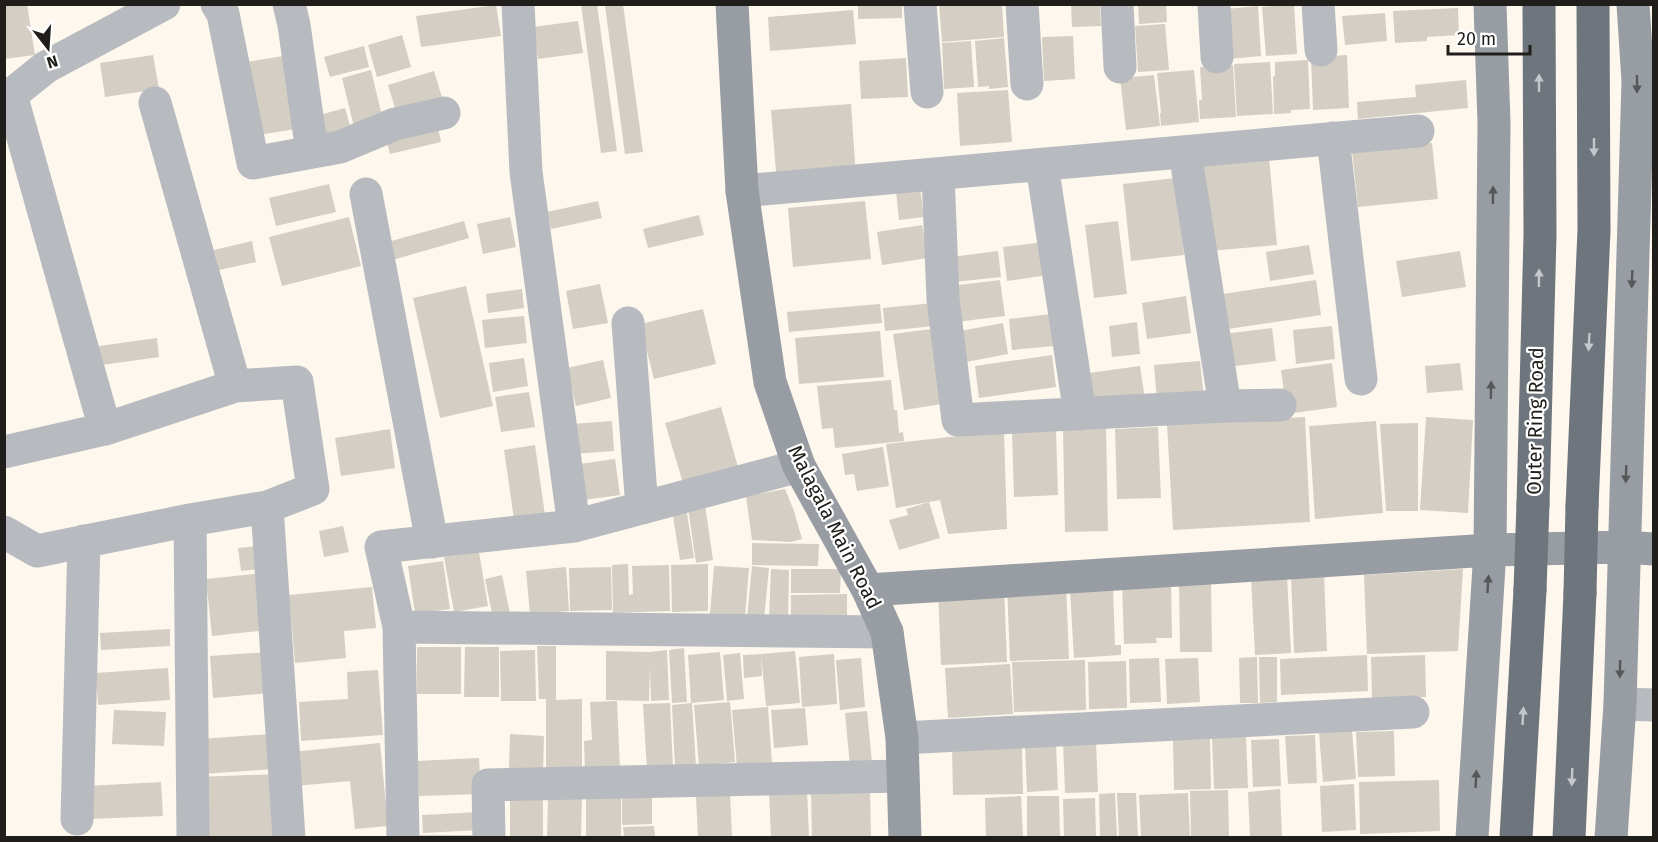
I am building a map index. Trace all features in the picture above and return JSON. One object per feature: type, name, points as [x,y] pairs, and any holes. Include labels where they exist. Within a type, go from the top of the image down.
[{"type":"highway","name":"Outer Ring Road","points":[[1516,837],[1533,504],[1540,235],[1539,4]]},
{"type":"highway","points":[[1569,837],[1594,230],[1593,4]]},
{"type":"street","points":[[105,429],[8,96],[46,67],[164,4]]},
{"type":"street","points":[[217,4],[223,14],[253,163],[340,147],[395,124],[444,113]]},
{"type":"street","points":[[289,4],[312,152]]},
{"type":"street","points":[[518,4],[526,172],[574,526]]},
{"type":"street","name":"Malagala Main Road","points":[[732,4],[742,191],[770,382],[799,466],[868,590],[887,632],[902,738],[905,837]]},
{"type":"street","points":[[920,4],[927,92]]},
{"type":"street","points":[[1022,4],[1027,84]]},
{"type":"street","points":[[1117,4],[1120,67]]},
{"type":"street","points":[[1215,4],[1217,57]]},
{"type":"street","points":[[1318,4],[1321,50]]},
{"type":"street","points":[[1472,837],[1490,550],[1494,123],[1490,4]]},
{"type":"street","points":[[1611,837],[1620,704],[1638,548],[1638,81],[1633,4]]},
{"type":"street","points":[[155,103],[235,386]]},
{"type":"street","points":[[742,191],[1418,131]]},
{"type":"street","points":[[1333,138],[1361,379]]},
{"type":"street","points":[[1185,152],[1225,406]]},
{"type":"street","points":[[1042,165],[1080,414]]},
{"type":"street","points":[[938,174],[943,299],[958,420],[1280,405]]},
{"type":"street","points":[[366,194],[432,542]]},
{"type":"street","points":[[628,323],[642,508]]},
{"type":"street","points":[[4,452],[105,429],[235,386],[297,382],[313,489],[267,507],[37,551],[4,532]]},
{"type":"street","points":[[404,837],[399,627],[381,547],[574,526],[799,466]]},
{"type":"street","points":[[267,507],[289,837]]},
{"type":"street","points":[[190,520],[194,837]]},
{"type":"street","points":[[77,819],[84,541]]},
{"type":"street","points":[[868,590],[1490,550],[1638,548]]},
{"type":"street","points":[[399,627],[887,632]]},
{"type":"street","points":[[1620,704],[1653,705]]},
{"type":"street","points":[[902,738],[1413,712]]},
{"type":"street","points":[[489,837],[488,785],[902,776]]},
{"type":"building","points":[[4,4],[27,4],[35,55],[4,59]]},
{"type":"building","points":[[581,4],[597,4],[617,151],[601,153]]},
{"type":"building","points":[[623,4],[643,152],[625,154],[605,6]]},
{"type":"building","points":[[939,4],[1002,4],[1004,37],[942,42]]},
{"type":"building","points":[[1071,4],[1100,4],[1101,26],[1072,27]]},
{"type":"building","points":[[1138,4],[1166,4],[1167,22],[1139,24]]},
{"type":"building","points":[[1294,4],[1297,54],[1266,56],[1262,7]]},
{"type":"building","points":[[496,5],[501,36],[421,47],[416,16]]},
{"type":"building","points":[[858,5],[902,5],[902,18],[858,19]]},
{"type":"building","points":[[1258,6],[1261,56],[1229,59],[1226,9]]},
{"type":"building","points":[[1458,8],[1459,35],[1427,37],[1427,41],[1395,43],[1393,11]]},
{"type":"building","points":[[853,10],[856,44],[770,51],[768,17]]},
{"type":"building","points":[[1385,13],[1387,41],[1345,45],[1342,16]]},
{"type":"building","points":[[578,21],[583,53],[538,59],[533,27]]},
{"type":"building","points":[[1165,24],[1169,70],[1138,72],[1135,26]]},
{"type":"building","points":[[402,35],[411,67],[377,77],[368,45]]},
{"type":"building","points":[[1073,36],[1075,79],[1044,81],[1042,37]]},
{"type":"building","points":[[1004,38],[1008,87],[989,89],[989,86],[978,87],[975,41]]},
{"type":"building","points":[[971,41],[974,87],[944,89],[942,43]]},
{"type":"building","points":[[364,46],[369,67],[330,77],[324,57]]},
{"type":"building","points":[[153,55],[159,89],[105,97],[100,63]]},
{"type":"building","points":[[1347,55],[1349,108],[1313,110],[1311,57]]},
{"type":"building","points":[[284,56],[296,129],[258,135],[246,62]]},
{"type":"building","points":[[906,58],[908,97],[861,99],[859,61]]},
{"type":"building","points":[[1308,60],[1310,109],[1274,114],[1275,62]]},
{"type":"building","points":[[1270,62],[1273,114],[1237,116],[1234,64]]},
{"type":"building","points":[[1233,65],[1236,117],[1200,119],[1199,100],[1202,100],[1200,67]]},
{"type":"building","points":[[371,70],[383,120],[354,127],[342,78]]},
{"type":"building","points":[[1194,70],[1199,122],[1161,126],[1157,73]]},
{"type":"building","points":[[434,71],[444,104],[398,118],[388,85]]},
{"type":"building","points":[[1154,75],[1160,126],[1126,130],[1120,78]]},
{"type":"building","points":[[1466,80],[1468,108],[1358,119],[1357,102],[1416,97],[1415,85]]},
{"type":"building","points":[[1008,90],[1012,142],[960,146],[957,93]]},
{"type":"building","points":[[851,104],[856,177],[777,184],[771,110]]},
{"type":"building","points":[[345,108],[351,129],[318,138],[312,117]]},
{"type":"building","points":[[438,127],[441,142],[390,154],[386,139]]},
{"type":"building","points":[[1432,143],[1438,199],[1358,207],[1352,151]]},
{"type":"building","points":[[1269,157],[1277,245],[1209,251],[1202,163]]},
{"type":"building","points":[[1176,178],[1184,255],[1131,261],[1123,184]]},
{"type":"building","points":[[329,184],[336,212],[276,226],[269,198]]},
{"type":"building","points":[[920,188],[924,217],[899,220],[896,191]]},
{"type":"building","points":[[598,201],[602,218],[551,229],[547,212]]},
{"type":"building","points":[[865,201],[871,259],[793,267],[788,208]]},
{"type":"building","points":[[699,215],[704,235],[648,248],[643,229]]},
{"type":"building","points":[[349,217],[361,266],[282,286],[269,237]]},
{"type":"building","points":[[510,217],[516,247],[483,254],[477,224]]},
{"type":"building","points":[[464,221],[469,238],[389,261],[384,243]]},
{"type":"building","points":[[1118,221],[1127,294],[1094,298],[1085,225]]},
{"type":"building","points":[[922,225],[928,258],[882,265],[877,232]]},
{"type":"building","points":[[252,241],[256,262],[219,270],[214,250]]},
{"type":"building","points":[[1043,242],[1048,275],[1007,281],[1003,247]]},
{"type":"building","points":[[1309,245],[1314,274],[1270,281],[1266,252]]},
{"type":"building","points":[[998,251],[1001,277],[954,282],[951,257]]},
{"type":"building","points":[[1460,251],[1466,287],[1402,297],[1396,261]]},
{"type":"building","points":[[1000,280],[1005,316],[956,322],[951,286]]},
{"type":"building","points":[[1316,280],[1321,315],[1228,329],[1223,294]]},
{"type":"building","points":[[600,284],[608,323],[573,329],[566,291]]},
{"type":"building","points":[[466,286],[493,406],[440,418],[413,298]]},
{"type":"building","points":[[522,289],[524,308],[488,313],[486,294]]},
{"type":"building","points":[[1186,296],[1191,333],[1147,339],[1142,303]]},
{"type":"building","points":[[933,303],[935,326],[885,331],[883,308]]},
{"type":"building","points":[[880,304],[882,323],[789,332],[787,312]]},
{"type":"building","points":[[703,309],[716,364],[654,379],[640,324]]},
{"type":"building","points":[[1051,314],[1054,346],[1012,350],[1009,319]]},
{"type":"building","points":[[524,316],[527,343],[485,348],[482,320]]},
{"type":"building","points":[[1137,322],[1140,354],[1112,357],[1109,326]]},
{"type":"building","points":[[1003,323],[1008,354],[966,362],[960,331]]},
{"type":"building","points":[[1332,326],[1335,359],[1296,364],[1293,330]]},
{"type":"building","points":[[1272,328],[1276,361],[1227,367],[1223,334]]},
{"type":"building","points":[[931,329],[942,404],[904,410],[893,334]]},
{"type":"building","points":[[880,331],[884,377],[799,384],[795,338]]},
{"type":"building","points":[[157,338],[159,357],[95,366],[92,347]]},
{"type":"building","points":[[1052,355],[1056,387],[979,398],[975,366]]},
{"type":"building","points":[[524,358],[528,386],[493,392],[489,363]]},
{"type":"building","points":[[603,360],[611,398],[576,406],[567,368]]},
{"type":"building","points":[[1200,361],[1204,398],[1157,402],[1154,365]]},
{"type":"building","points":[[1332,363],[1337,407],[1287,414],[1281,370]]},
{"type":"building","points":[[1460,363],[1463,390],[1427,393],[1425,366]]},
{"type":"building","points":[[1140,366],[1145,400],[1094,407],[1089,373]]},
{"type":"building","points":[[891,380],[894,410],[897,410],[899,433],[903,432],[904,441],[835,448],[833,428],[822,429],[817,386]]},
{"type":"building","points":[[529,392],[535,427],[501,432],[495,397]]},
{"type":"building","points":[[721,407],[738,467],[683,483],[665,423]]},
{"type":"building","points":[[1305,417],[1310,522],[1173,530],[1167,424]]},
{"type":"building","points":[[1426,417],[1473,420],[1468,513],[1420,510]]},
{"type":"building","points":[[612,421],[614,451],[574,454],[572,424]]},
{"type":"building","points":[[1376,421],[1383,513],[1315,519],[1309,426]]},
{"type":"building","points":[[1418,423],[1418,511],[1386,511],[1380,424]]},
{"type":"building","points":[[1106,426],[1108,531],[1065,532],[1063,428]]},
{"type":"building","points":[[1158,427],[1161,498],[1117,499],[1115,429]]},
{"type":"building","points":[[390,429],[395,468],[341,476],[335,438]]},
{"type":"building","points":[[1056,430],[1058,495],[1014,497],[1012,431]]},
{"type":"building","points":[[1004,431],[1007,529],[948,534],[940,500],[896,508],[886,444]]},
{"type":"building","points":[[535,445],[545,515],[514,519],[504,450]]},
{"type":"building","points":[[883,447],[889,486],[857,491],[854,474],[845,475],[842,454]]},
{"type":"building","points":[[615,459],[620,495],[577,501],[572,465]]},
{"type":"building","points":[[785,489],[802,539],[791,542],[752,540],[746,496]]},
{"type":"building","points":[[929,502],[940,538],[899,550],[889,520],[908,515],[906,509]]},
{"type":"building","points":[[705,505],[713,560],[696,563],[688,508]]},
{"type":"building","points":[[686,507],[694,558],[680,560],[672,510]]},
{"type":"building","points":[[343,526],[349,552],[324,557],[319,531]]},
{"type":"building","points":[[752,543],[819,544],[818,566],[752,565]]},
{"type":"building","points":[[258,546],[260,569],[241,571],[238,548]]},
{"type":"building","points":[[479,552],[488,606],[454,612],[444,557]]},
{"type":"building","points":[[443,561],[450,609],[415,614],[408,566]]},
{"type":"building","points":[[628,564],[629,595],[633,594],[632,566],[669,565],[670,611],[613,613],[612,565]]},
{"type":"building","points":[[708,564],[708,611],[672,612],[671,565]]},
{"type":"building","points":[[714,566],[749,568],[745,617],[710,614]]},
{"type":"building","points":[[752,566],[769,568],[764,619],[747,618]]},
{"type":"building","points":[[566,567],[569,611],[530,614],[526,571]]},
{"type":"building","points":[[611,567],[612,610],[570,611],[569,568]]},
{"type":"building","points":[[771,569],[789,570],[788,619],[769,618]]},
{"type":"building","points":[[791,569],[841,569],[840,593],[791,593]]},
{"type":"building","points":[[1463,569],[1458,651],[1367,654],[1364,575]]},
{"type":"building","points":[[263,573],[269,630],[212,636],[206,579]]},
{"type":"building","points":[[1324,573],[1327,651],[1294,653],[1291,575]]},
{"type":"building","points":[[502,575],[510,614],[493,618],[485,579]]},
{"type":"building","points":[[1287,576],[1291,653],[1255,655],[1251,578]]},
{"type":"building","points":[[1171,578],[1172,638],[1156,638],[1157,643],[1124,644],[1122,580]]},
{"type":"building","points":[[1211,580],[1212,652],[1180,652],[1179,581]]},
{"type":"building","points":[[1066,582],[1069,659],[1010,661],[1007,585]]},
{"type":"building","points":[[372,587],[376,628],[344,631],[346,658],[295,663],[289,595]]},
{"type":"building","points":[[1004,587],[1007,662],[941,665],[938,590]]},
{"type":"building","points":[[1113,588],[1115,645],[1121,645],[1121,655],[1074,658],[1070,591]]},
{"type":"building","points":[[847,594],[847,620],[791,621],[791,595]]},
{"type":"building","points":[[170,629],[170,646],[101,650],[100,633]]},
{"type":"building","points":[[537,646],[556,646],[556,700],[582,699],[582,771],[546,771],[546,699],[539,699]]},
{"type":"building","points":[[417,647],[461,647],[461,694],[417,694]]},
{"type":"building","points":[[465,647],[499,647],[499,697],[464,697]]},
{"type":"building","points":[[684,648],[687,702],[672,703],[669,650]]},
{"type":"building","points":[[535,650],[536,701],[501,701],[500,651]]},
{"type":"building","points":[[667,650],[669,700],[651,701],[650,666],[649,701],[606,700],[606,651]]},
{"type":"building","points":[[795,651],[800,703],[766,706],[761,654]]},
{"type":"building","points":[[267,652],[270,693],[213,698],[210,656]]},
{"type":"building","points":[[720,652],[724,700],[691,703],[688,655]]},
{"type":"building","points":[[740,653],[744,699],[727,701],[723,655]]},
{"type":"building","points":[[761,654],[762,676],[744,678],[743,655]]},
{"type":"building","points":[[834,654],[837,704],[802,707],[799,657]]},
{"type":"building","points":[[1367,655],[1368,691],[1281,695],[1280,659]]},
{"type":"building","points":[[1425,655],[1426,697],[1372,698],[1371,657]]},
{"type":"building","points":[[1257,657],[1258,703],[1240,703],[1239,658]]},
{"type":"building","points":[[1259,657],[1277,657],[1277,702],[1260,703]]},
{"type":"building","points":[[861,658],[865,707],[840,710],[836,660]]},
{"type":"building","points":[[1159,658],[1161,702],[1130,703],[1129,659]]},
{"type":"building","points":[[1198,658],[1200,702],[1167,704],[1165,659]]},
{"type":"building","points":[[1085,660],[1086,710],[1014,712],[1012,662]]},
{"type":"building","points":[[1126,661],[1127,708],[1089,709],[1088,662]]},
{"type":"building","points":[[1010,664],[1013,714],[948,718],[945,668]]},
{"type":"building","points":[[168,668],[170,700],[98,705],[96,673]]},
{"type":"building","points":[[378,670],[383,735],[301,741],[299,702],[348,699],[347,672]]},
{"type":"building","points":[[617,701],[620,769],[585,771],[584,741],[592,740],[590,702]]},
{"type":"building","points":[[730,702],[735,762],[699,766],[694,705]]},
{"type":"building","points":[[670,703],[673,768],[647,770],[643,704]]},
{"type":"building","points":[[692,703],[696,766],[675,767],[672,705]]},
{"type":"building","points":[[768,707],[772,764],[737,767],[732,710]]},
{"type":"building","points":[[805,708],[808,745],[774,748],[771,710]]},
{"type":"building","points":[[114,710],[166,712],[164,746],[112,744]]},
{"type":"building","points":[[867,711],[872,763],[850,766],[845,713]]},
{"type":"building","points":[[1352,730],[1356,779],[1323,782],[1319,733]]},
{"type":"building","points":[[1394,731],[1395,776],[1358,777],[1356,732]]},
{"type":"building","points":[[272,734],[275,769],[203,774],[200,739]]},
{"type":"building","points":[[510,734],[544,736],[543,771],[509,770]]},
{"type":"building","points":[[1315,735],[1317,783],[1288,784],[1285,736]]},
{"type":"building","points":[[1246,736],[1248,788],[1214,789],[1212,737]]},
{"type":"building","points":[[1210,739],[1211,789],[1174,790],[1173,740]]},
{"type":"building","points":[[1279,739],[1281,786],[1253,787],[1251,740]]},
{"type":"building","points":[[1096,741],[1098,792],[1065,793],[1063,742]]},
{"type":"building","points":[[380,743],[388,826],[355,829],[350,781],[295,786],[291,752]]},
{"type":"building","points":[[1056,745],[1058,790],[1027,792],[1025,746]]},
{"type":"building","points":[[1022,747],[1023,794],[953,795],[952,748]]},
{"type":"building","points":[[479,758],[481,794],[419,796],[417,761]]},
{"type":"building","points":[[278,774],[280,837],[200,837],[197,777]]},
{"type":"building","points":[[1439,780],[1440,831],[1360,834],[1359,782]]},
{"type":"building","points":[[161,782],[163,816],[89,819],[87,786]]},
{"type":"building","points":[[1354,784],[1356,830],[1322,832],[1320,786]]},
{"type":"building","points":[[807,789],[809,837],[771,837],[769,791]]},
{"type":"building","points":[[1280,789],[1282,837],[1250,837],[1248,792]]},
{"type":"building","points":[[1228,790],[1229,837],[1191,837],[1190,791]]},
{"type":"building","points":[[870,792],[871,837],[812,837],[811,793]]},
{"type":"building","points":[[1115,793],[1117,837],[1100,837],[1099,794]]},
{"type":"building","points":[[1117,793],[1136,793],[1138,837],[1119,837]]},
{"type":"building","points":[[1188,793],[1190,837],[1141,837],[1139,795]]},
{"type":"building","points":[[586,794],[621,794],[621,837],[586,837]]},
{"type":"building","points":[[730,794],[732,837],[698,837],[696,796]]},
{"type":"building","points":[[622,795],[652,795],[652,824],[622,825]]},
{"type":"building","points":[[548,796],[582,796],[581,837],[547,837]]},
{"type":"building","points":[[1021,796],[1023,837],[986,837],[985,798]]},
{"type":"building","points":[[1027,796],[1059,796],[1060,837],[1027,837]]},
{"type":"building","points":[[1095,798],[1096,837],[1064,837],[1063,799]]},
{"type":"building","points":[[510,800],[543,800],[543,837],[510,837]]},
{"type":"building","points":[[479,812],[480,830],[423,833],[422,815]]},
{"type":"building","points":[[654,826],[655,837],[624,837],[623,827]]},
{"type":"building","points":[[420,835],[478,835],[477,837],[420,837]]}]
